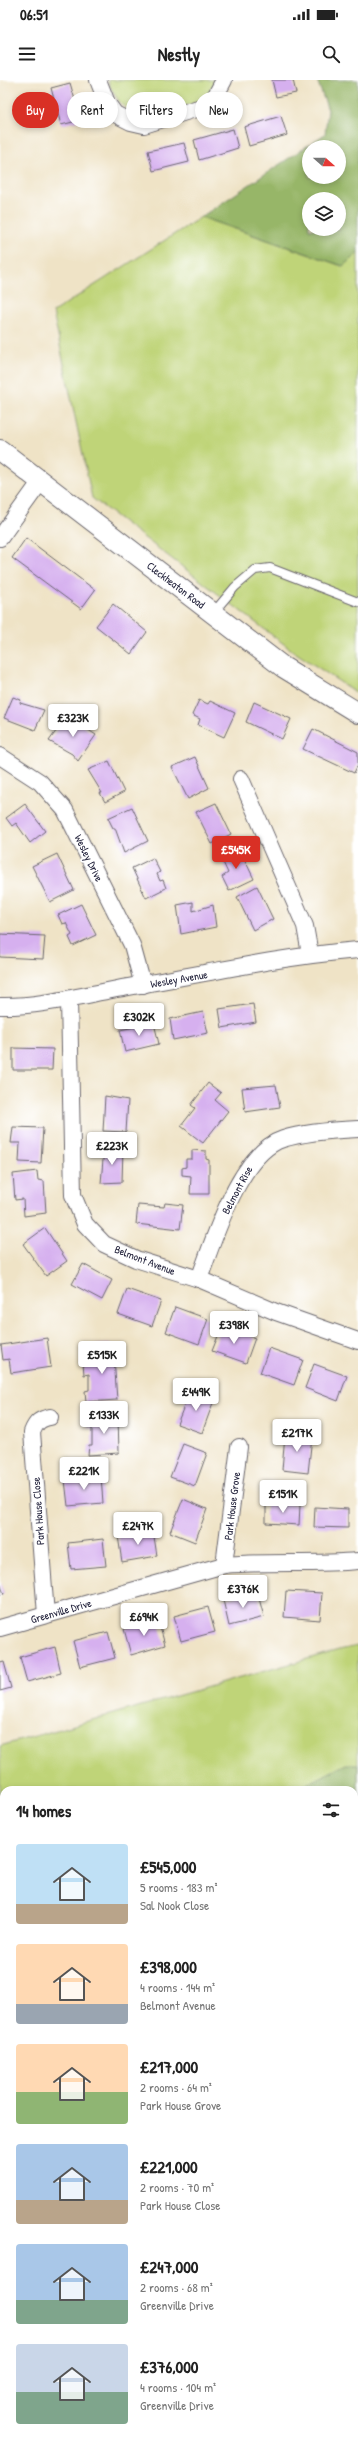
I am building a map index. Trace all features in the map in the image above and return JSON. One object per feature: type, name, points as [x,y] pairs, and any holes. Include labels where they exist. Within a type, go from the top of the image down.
[{"type":"street","points":[[98,80],[107,103],[115,114],[131,122],[144,124],[208,105],[224,80]]},
{"type":"street","name":"Cleckheaton Road","points":[[0,450],[283,667],[358,713]]},
{"type":"street","points":[[0,538],[41,481]]},
{"type":"street","name":"Wesley Drive","points":[[0,756],[40,782],[65,810],[132,945],[143,985]]},
{"type":"street","points":[[241,780],[305,926],[310,954]]},
{"type":"street","name":"Wesley Avenue","points":[[0,1006],[17,1007],[69,999],[310,954],[358,950]]},
{"type":"street","name":"Belmont Avenue","points":[[69,999],[73,1195],[78,1209],[90,1229],[104,1244],[136,1259],[199,1280],[276,1312],[358,1341]]},
{"type":"street","name":"Belmont Rise","points":[[199,1280],[227,1206],[253,1160],[282,1140],[358,1129]]},
{"type":"street","name":"Park House Close","points":[[46,1615],[32,1432],[36,1424],[42,1419],[50,1417]]},
{"type":"street","name":"Park House Grove","points":[[224,1565],[239,1447]]},
{"type":"street","name":"Greenville Drive","points":[[0,1628],[224,1565],[255,1562],[327,1564],[358,1561]]},
{"type":"lane","points":[[213,613],[235,587],[255,570],[270,568],[358,602]]},
{"type":"green space","points":[[108,80],[215,80],[209,92],[195,92],[195,103],[187,105],[187,92],[126,92],[126,109],[118,100],[118,92],[113,92]]},
{"type":"green space","points":[[317,80],[358,80],[358,253],[343,266],[201,217],[302,149],[302,184],[346,184],[346,140],[316,140],[325,134],[328,110]]},
{"type":"green space","points":[[201,217],[342,266],[358,253],[358,694],[293,651],[92,498],[53,312]]},
{"type":"green space","points":[[358,1646],[358,1786],[0,1786],[0,1746],[339,1650]]},
{"type":"green space","points":[[346,1764],[358,1764],[358,1786],[304,1786]]},
{"type":"building","points":[[272,80],[293,80],[296,93],[276,97]]},
{"type":"building","points":[[70,83],[73,92],[67,92],[67,124],[61,125],[59,118],[59,92],[52,92],[51,88]]},
{"type":"building","points":[[281,116],[287,135],[249,146],[244,127]]},
{"type":"building","points":[[233,129],[238,148],[199,160],[194,140]]},
{"type":"building","points":[[184,143],[189,162],[153,171],[148,151]]},
{"type":"building","points":[[26,538],[95,590],[81,609],[12,558]]},
{"type":"building","points":[[113,604],[147,632],[131,654],[96,626]]},
{"type":"building","points":[[13,697],[21,700],[20,703],[44,710],[35,730],[4,718]]},
{"type":"building","points":[[199,700],[208,704],[210,701],[235,713],[224,737],[198,725],[200,719],[192,715]]},
{"type":"building","points":[[254,702],[291,719],[282,739],[246,722]]},
{"type":"building","points":[[67,716],[96,735],[78,761],[72,754],[49,741]]},
{"type":"building","points":[[313,729],[358,752],[358,764],[354,773],[303,749]]},
{"type":"building","points":[[195,757],[209,788],[188,799],[172,767]]},
{"type":"building","points":[[109,761],[124,792],[105,802],[100,793],[102,793],[88,770]]},
{"type":"building","points":[[216,803],[231,834],[212,844],[196,812]]},
{"type":"building","points":[[25,804],[45,831],[30,843],[16,823],[12,826],[6,818]]},
{"type":"building","points":[[132,807],[148,841],[124,853],[115,828],[113,828],[108,818]]},
{"type":"building","points":[[239,848],[254,879],[229,891],[222,877],[228,873],[221,858]]},
{"type":"building","points":[[57,854],[74,890],[50,902],[32,866]]},
{"type":"building","points":[[153,858],[160,872],[157,874],[160,881],[163,880],[166,888],[146,898],[132,868]]},
{"type":"building","points":[[257,886],[273,919],[253,930],[237,897]]},
{"type":"building","points":[[193,902],[193,911],[213,905],[216,927],[181,934],[177,905]]},
{"type":"building","points":[[81,904],[96,935],[73,946],[69,937],[72,935],[66,923],[62,924],[58,915]]},
{"type":"building","points":[[0,934],[45,936],[43,959],[0,957]]},
{"type":"building","points":[[253,1004],[256,1022],[222,1028],[219,1009]]},
{"type":"building","points":[[203,1012],[208,1033],[173,1040],[170,1019]]},
{"type":"building","points":[[154,1023],[159,1044],[125,1052],[120,1030]]},
{"type":"building","points":[[13,1048],[53,1049],[52,1070],[13,1070]]},
{"type":"building","points":[[208,1083],[221,1093],[215,1100],[228,1111],[203,1143],[181,1126],[195,1108],[191,1105]]},
{"type":"building","points":[[276,1085],[280,1107],[245,1112],[242,1088]]},
{"type":"building","points":[[105,1096],[128,1100],[126,1132],[103,1131]]},
{"type":"building","points":[[13,1127],[43,1128],[41,1163],[19,1162],[20,1143],[11,1143]]},
{"type":"building","points":[[104,1148],[123,1149],[122,1182],[101,1183]]},
{"type":"building","points":[[192,1150],[206,1151],[206,1159],[209,1160],[209,1194],[190,1194],[191,1176],[182,1175],[182,1168],[186,1167],[186,1159],[192,1159]]},
{"type":"building","points":[[37,1171],[38,1180],[44,1181],[46,1213],[24,1216],[23,1199],[15,1200],[13,1174]]},
{"type":"building","points":[[165,1203],[183,1205],[180,1229],[136,1224],[138,1205],[164,1207]]},
{"type":"building","points":[[45,1228],[67,1261],[46,1276],[23,1244]]},
{"type":"building","points":[[83,1264],[112,1280],[102,1300],[72,1284]]},
{"type":"building","points":[[127,1289],[161,1301],[152,1326],[118,1314]]},
{"type":"building","points":[[175,1307],[208,1319],[199,1344],[166,1332]]},
{"type":"building","points":[[222,1326],[255,1338],[246,1363],[212,1351]]},
{"type":"building","points":[[47,1338],[51,1367],[11,1373],[9,1359],[3,1360],[1,1345]]},
{"type":"building","points":[[113,1344],[117,1400],[86,1402],[85,1391],[89,1390],[89,1374],[84,1375],[83,1362],[96,1362],[95,1345]]},
{"type":"building","points":[[269,1348],[303,1360],[294,1385],[260,1373]]},
{"type":"building","points":[[314,1364],[347,1376],[338,1401],[305,1388]]},
{"type":"building","points":[[190,1391],[214,1400],[202,1433],[177,1424]]},
{"type":"building","points":[[118,1416],[119,1453],[88,1455],[89,1445],[92,1445],[92,1428],[88,1428],[88,1417]]},
{"type":"building","points":[[285,1434],[312,1437],[308,1473],[282,1470]]},
{"type":"building","points":[[183,1444],[207,1453],[195,1486],[170,1477]]},
{"type":"building","points":[[101,1476],[103,1503],[68,1506],[65,1480]]},
{"type":"building","points":[[183,1499],[207,1509],[195,1542],[170,1532]]},
{"type":"building","points":[[266,1503],[300,1505],[299,1525],[266,1523]]},
{"type":"building","points":[[315,1507],[348,1509],[348,1528],[314,1527]]},
{"type":"building","points":[[153,1530],[157,1556],[122,1562],[118,1536]]},
{"type":"building","points":[[103,1539],[106,1566],[71,1569],[68,1543]]},
{"type":"building","points":[[0,1583],[4,1594],[0,1595]]},
{"type":"building","points":[[257,1591],[264,1617],[229,1626],[223,1600]]},
{"type":"building","points":[[286,1591],[322,1593],[320,1620],[284,1617]]},
{"type":"building","points":[[208,1607],[215,1632],[181,1641],[174,1616]]},
{"type":"building","points":[[158,1620],[165,1645],[131,1655],[124,1629]]},
{"type":"building","points":[[108,1632],[115,1658],[80,1667],[73,1641]]},
{"type":"building","points":[[55,1647],[61,1673],[27,1682],[20,1657]]},
{"type":"building","points":[[4,1662],[11,1688],[0,1691],[0,1663]]}]
